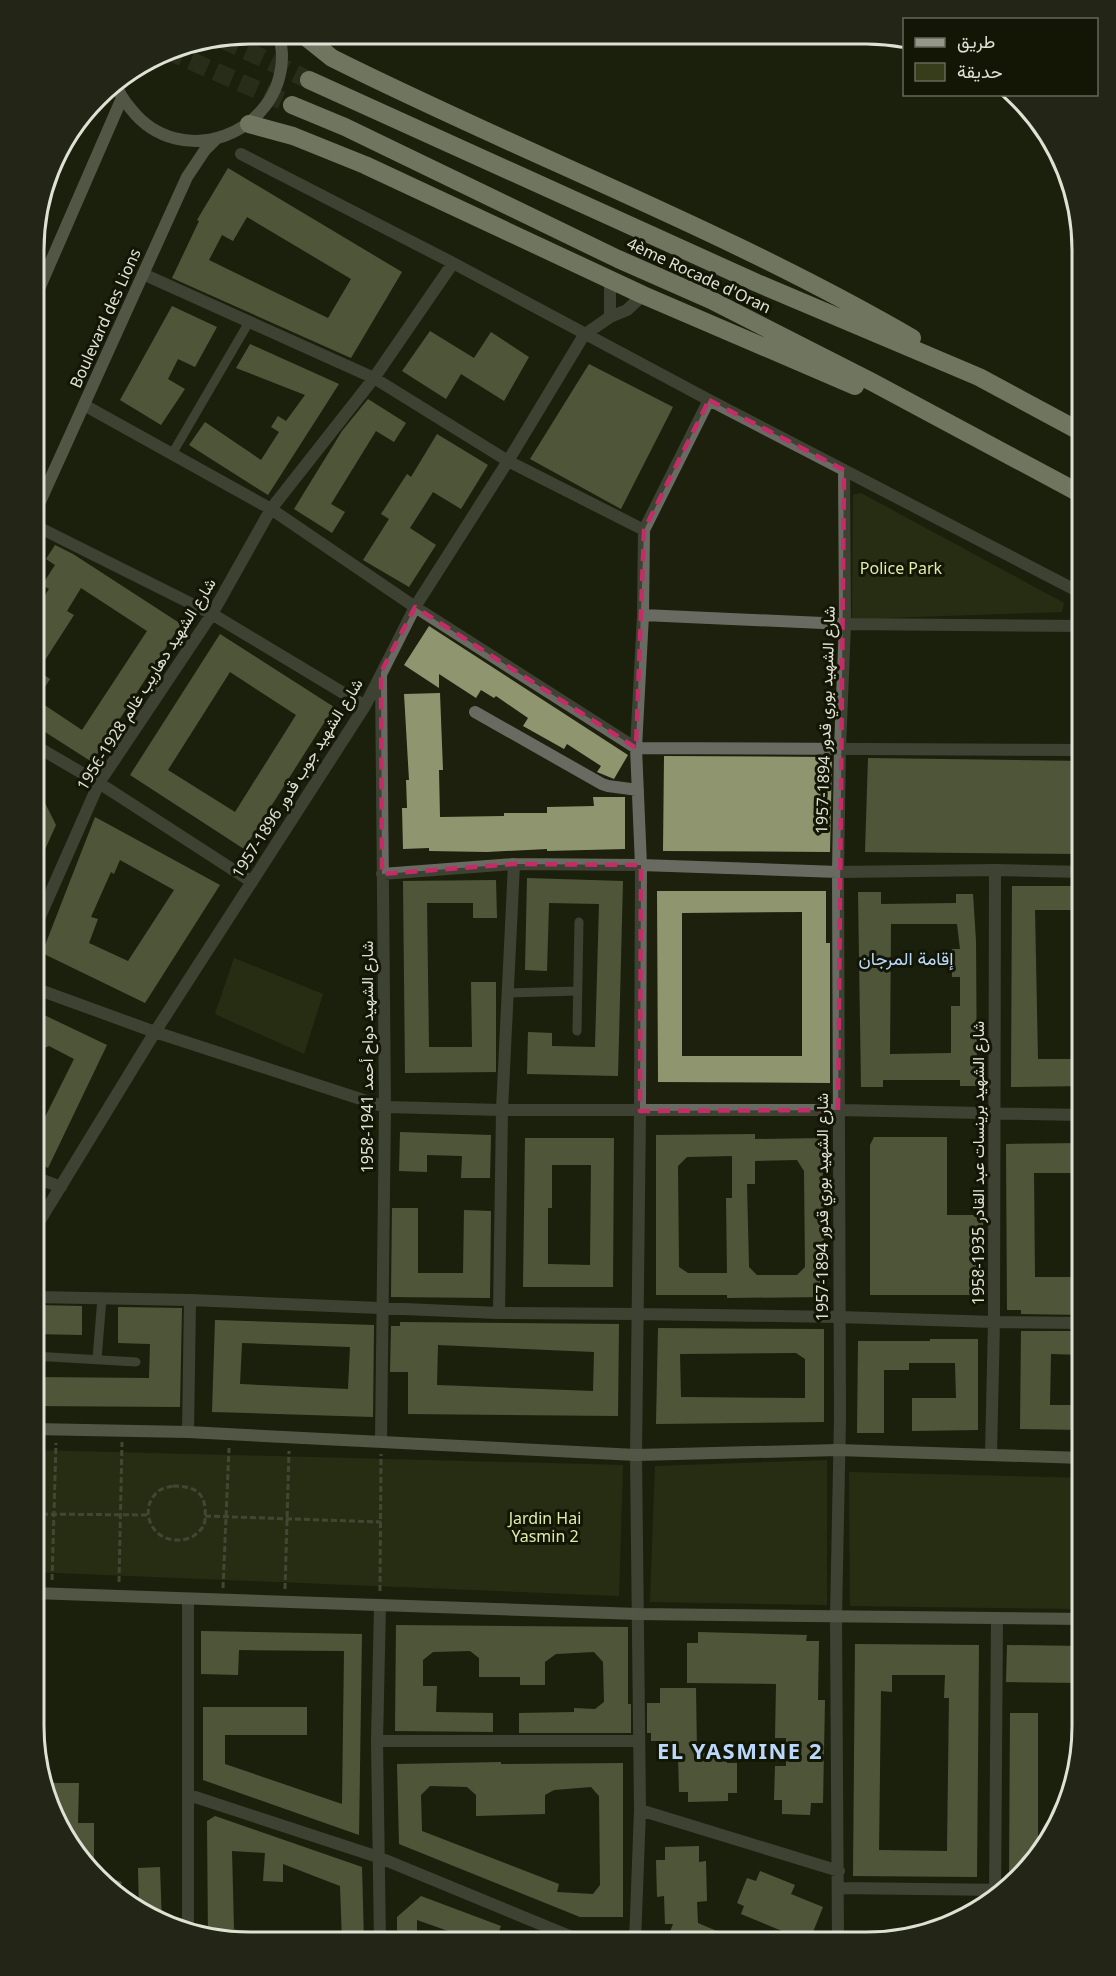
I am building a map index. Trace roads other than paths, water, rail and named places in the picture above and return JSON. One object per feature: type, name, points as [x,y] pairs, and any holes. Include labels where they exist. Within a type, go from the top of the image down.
[{"type":"highway","points":[[313,44],[332,58],[758,256],[847,300],[979,377]]},
{"type":"highway","name":"4ème Rocade d'Oran","points":[[309,80],[757,283],[979,377],[1072,427]]},
{"type":"highway","name":"4ème Rocade d'Oran","points":[[292,105],[345,127],[618,259],[711,300],[872,382],[1072,489]]},
{"type":"highway","points":[[249,124],[294,136],[365,165],[643,295],[957,429]]},
{"type":"street","points":[[119,90],[139,120],[162,135],[188,141],[215,140],[233,134],[249,124],[267,104],[279,81],[282,55],[280,44]]},
{"type":"street","points":[[44,275],[114,95]]},
{"type":"street","name":"Boulevard des Lions","points":[[44,493],[187,177],[205,150],[215,140]]},
{"type":"street","points":[[240,154],[453,263],[584,335],[1072,588]]},
{"type":"street","name":"شارع الشهيد دهاريب غالم 1928-1956","points":[[44,907],[99,783],[212,614],[271,509],[374,378],[453,263]]},
{"type":"street","points":[[143,273],[374,378],[508,461],[644,530]]},
{"type":"street","points":[[610,279],[610,317]]},
{"type":"street","name":"شارع الشهيد جوب قدور 1896-1957","points":[[44,1214],[155,1032],[365,706],[415,607],[508,461],[584,335],[610,317],[627,310],[643,295]]},
{"type":"street","points":[[635,1932],[640,1810],[636,1455],[639,1314],[640,865],[636,748],[643,615],[644,530],[709,400]]},
{"type":"street","points":[[84,405],[271,509],[415,607],[636,748],[1072,750]]},
{"type":"street","name":"شارع الشهيد بوري قدور 1894-1957","points":[[838,1932],[836,1616],[840,1418],[838,872],[845,624],[844,470]]},
{"type":"street","points":[[44,530],[212,614],[365,706]]},
{"type":"street","points":[[643,615],[845,624],[1072,626]]},
{"type":"street","name":"شارع الشهيد دواح أحمد 1941-1958","points":[[381,672],[386,1107],[381,1309],[381,1441]]},
{"type":"street","points":[[474,712],[602,784],[638,790]]},
{"type":"street","points":[[44,751],[99,783],[252,882]]},
{"type":"street","points":[[499,1313],[502,1110],[514,864]]},
{"type":"street","points":[[382,874],[514,864],[640,865],[838,872],[995,870],[1072,872]]},
{"type":"street","name":"شارع الشهيد برينسات عبد القادر 1935-1958","points":[[990,1455],[994,1322],[995,870]]},
{"type":"street","points":[[44,992],[155,1032],[386,1107],[502,1110],[838,1110],[1072,1115]]},
{"type":"street","points":[[44,1181],[61,1187]]},
{"type":"street","points":[[44,1297],[190,1300],[499,1313],[839,1317],[1072,1323]]},
{"type":"street","points":[[188,1432],[190,1300]]},
{"type":"street","points":[[44,1429],[188,1432],[636,1455],[838,1450],[1072,1458]]},
{"type":"street","points":[[44,1594],[638,1614],[1072,1619]]},
{"type":"street","points":[[188,1599],[188,1922]]},
{"type":"street","points":[[380,1605],[377,1741],[380,1932]]},
{"type":"street","points":[[997,1618],[999,1884]]},
{"type":"street","points":[[377,1741],[639,1740]]},
{"type":"street","points":[[189,1795],[378,1857],[560,1932]]},
{"type":"street","points":[[640,1810],[839,1871]]},
{"type":"street","points":[[838,1888],[988,1893]]},
{"type":"lane","points":[[172,454],[249,322]]},
{"type":"lane","points":[[577,1031],[579,922]]},
{"type":"lane","points":[[508,993],[578,991]]},
{"type":"lane","points":[[97,1359],[102,1298]]},
{"type":"lane","points":[[44,1357],[136,1362]]},
{"type":"tunnel","points":[[233,44],[309,80]]},
{"type":"tunnel","points":[[179,56],[292,105]]},
{"type":"district","name":"إقامة المرجان","points":[[906,958]]},
{"type":"district","name":"EL YASMINE 2","points":[[740,1750]]},
{"type":"park label","name":"Police Park","points":[[901,568]]},
{"type":"park label","name":"Jardin Hai Yasmin 2","points":[[545,1527]]}]
